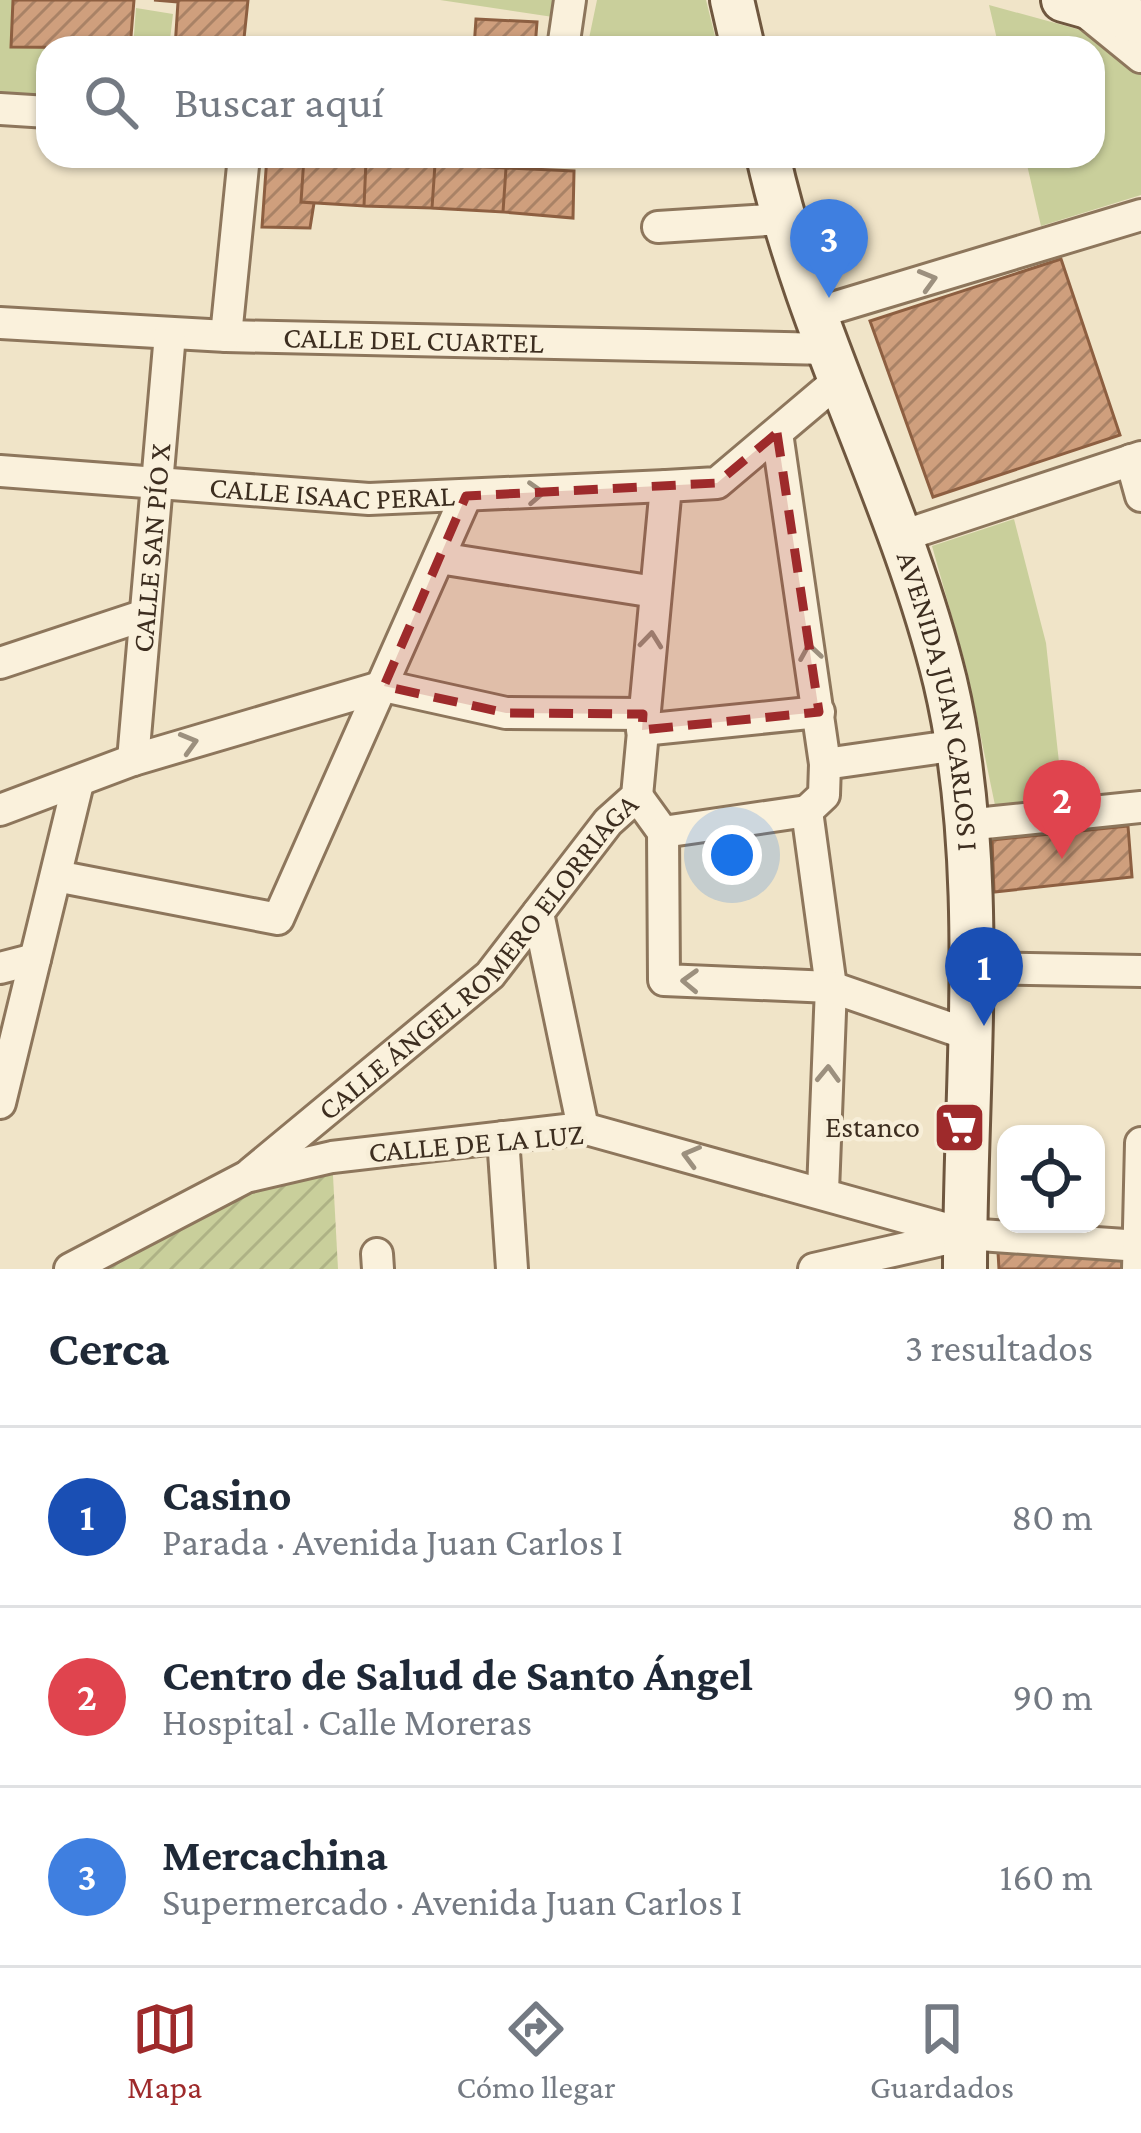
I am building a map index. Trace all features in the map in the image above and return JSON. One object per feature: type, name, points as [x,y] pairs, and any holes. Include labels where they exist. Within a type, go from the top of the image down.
[{"type":"main road","points":[[736,0],[741,36]]},
{"type":"main road","points":[[1070,3],[1141,22]]},
{"type":"main road","name":"AVENIDA JUAN CARLOS I","points":[[771,168],[783,219],[899,537],[944,678],[958,745],[966,825],[968,968],[965,1252]]},
{"type":"street","points":[[565,36],[570,0]]},
{"type":"street","points":[[1070,3],[1141,57]]},
{"type":"street","points":[[0,109],[36,111]]},
{"type":"street","points":[[226,336],[243,168]]},
{"type":"street","points":[[666,486],[716,483],[777,433],[828,347],[1141,215]]},
{"type":"street","points":[[658,226],[783,219]]},
{"type":"street","name":"CALLE DEL CUARTEL","points":[[0,323],[226,336],[828,347]]},
{"type":"street","name":"CALLE SAN PÍO X","points":[[133,760],[170,334]]},
{"type":"street","points":[[663,832],[807,811],[824,795],[819,712],[777,433]]},
{"type":"street","points":[[899,537],[1136,459],[1141,496]]},
{"type":"street","name":"CALLE ISAAC PERAL","points":[[0,471],[370,499],[666,486]]},
{"type":"street","name":"CALLE ÁNGEL ROMERO ELORRIAGA","points":[[246,1177],[490,974],[608,822],[637,796],[666,486]]},
{"type":"street","points":[[56,875],[278,919],[466,496]]},
{"type":"street","points":[[439,558],[655,592]]},
{"type":"street","points":[[0,663],[145,615]]},
{"type":"street","points":[[0,810],[133,760],[384,686],[506,713],[643,722],[819,712]]},
{"type":"street","points":[[825,764],[958,745]]},
{"type":"street","points":[[0,1103],[78,783]]},
{"type":"street","points":[[637,796],[663,832],[664,980],[831,987],[967,1034]]},
{"type":"street","points":[[966,825],[1141,807]]},
{"type":"street","points":[[807,811],[831,987],[823,1191]]},
{"type":"street","points":[[538,913],[583,1127]]},
{"type":"street","points":[[0,968],[35,959]]},
{"type":"street","points":[[968,968],[1141,970]]},
{"type":"street","points":[[315,1116],[332,1157]]},
{"type":"street","name":"CALLE DE LA LUZ","points":[[70,1269],[246,1177],[332,1157],[583,1127],[823,1191],[965,1252]]},
{"type":"street","points":[[503,1137],[512,1269]]},
{"type":"street","points":[[814,1269],[965,1252],[1139,1254],[1141,1143]]},
{"type":"highlighted area","points":[[777,433],[819,712],[642,730],[643,714],[506,713],[384,686],[466,496],[717,483]]},
{"type":"green space","points":[[0,0],[134,0],[131,36],[36,36],[36,110],[0,105]]},
{"type":"green space","points":[[440,0],[556,0],[553,17]]},
{"type":"green space","points":[[597,0],[706,0],[715,36],[590,36]]},
{"type":"green space","points":[[989,5],[1094,36],[996,36]]},
{"type":"green space","points":[[136,8],[173,14],[170,36],[134,36]]},
{"type":"green space","points":[[1105,44],[1141,70],[1141,195],[1041,226],[1028,168],[1105,168]]},
{"type":"green space","points":[[1014,519],[1046,643],[1063,799],[996,810],[967,670],[932,546]]},
{"type":"green space","points":[[332,1157],[338,1269],[70,1269],[246,1177]]},
{"type":"building","points":[[13,0],[134,0],[131,36],[36,36],[36,47],[11,47]]},
{"type":"building","points":[[154,0],[248,0],[244,36],[176,36],[178,2]]},
{"type":"building","points":[[476,19],[537,22],[536,36],[475,36]]},
{"type":"building","points":[[266,168],[303,168],[301,202],[314,203],[310,228],[262,227]]},
{"type":"building","points":[[303,168],[366,168],[364,206],[301,202]]},
{"type":"building","points":[[366,168],[435,168],[432,208],[364,206]]},
{"type":"building","points":[[435,168],[506,168],[503,212],[432,208]]},
{"type":"building","points":[[506,168],[574,171],[573,218],[503,212]]},
{"type":"building","points":[[1061,259],[1120,435],[933,497],[870,321]]},
{"type":"building","points":[[1128,826],[1132,877],[994,892],[992,840]]},
{"type":"building","points":[[998,1252],[1129,1256],[1129,1269],[999,1269]]},
{"type":"place","name":"Mercachina","points":[[829,298]]},
{"type":"place","name":"Centro de Salud de Santo Ángel","points":[[1062,859]]},
{"type":"place","name":"Casino","points":[[984,1026]]},
{"type":"place","name":"Estanco","points":[[959,1127]]}]
